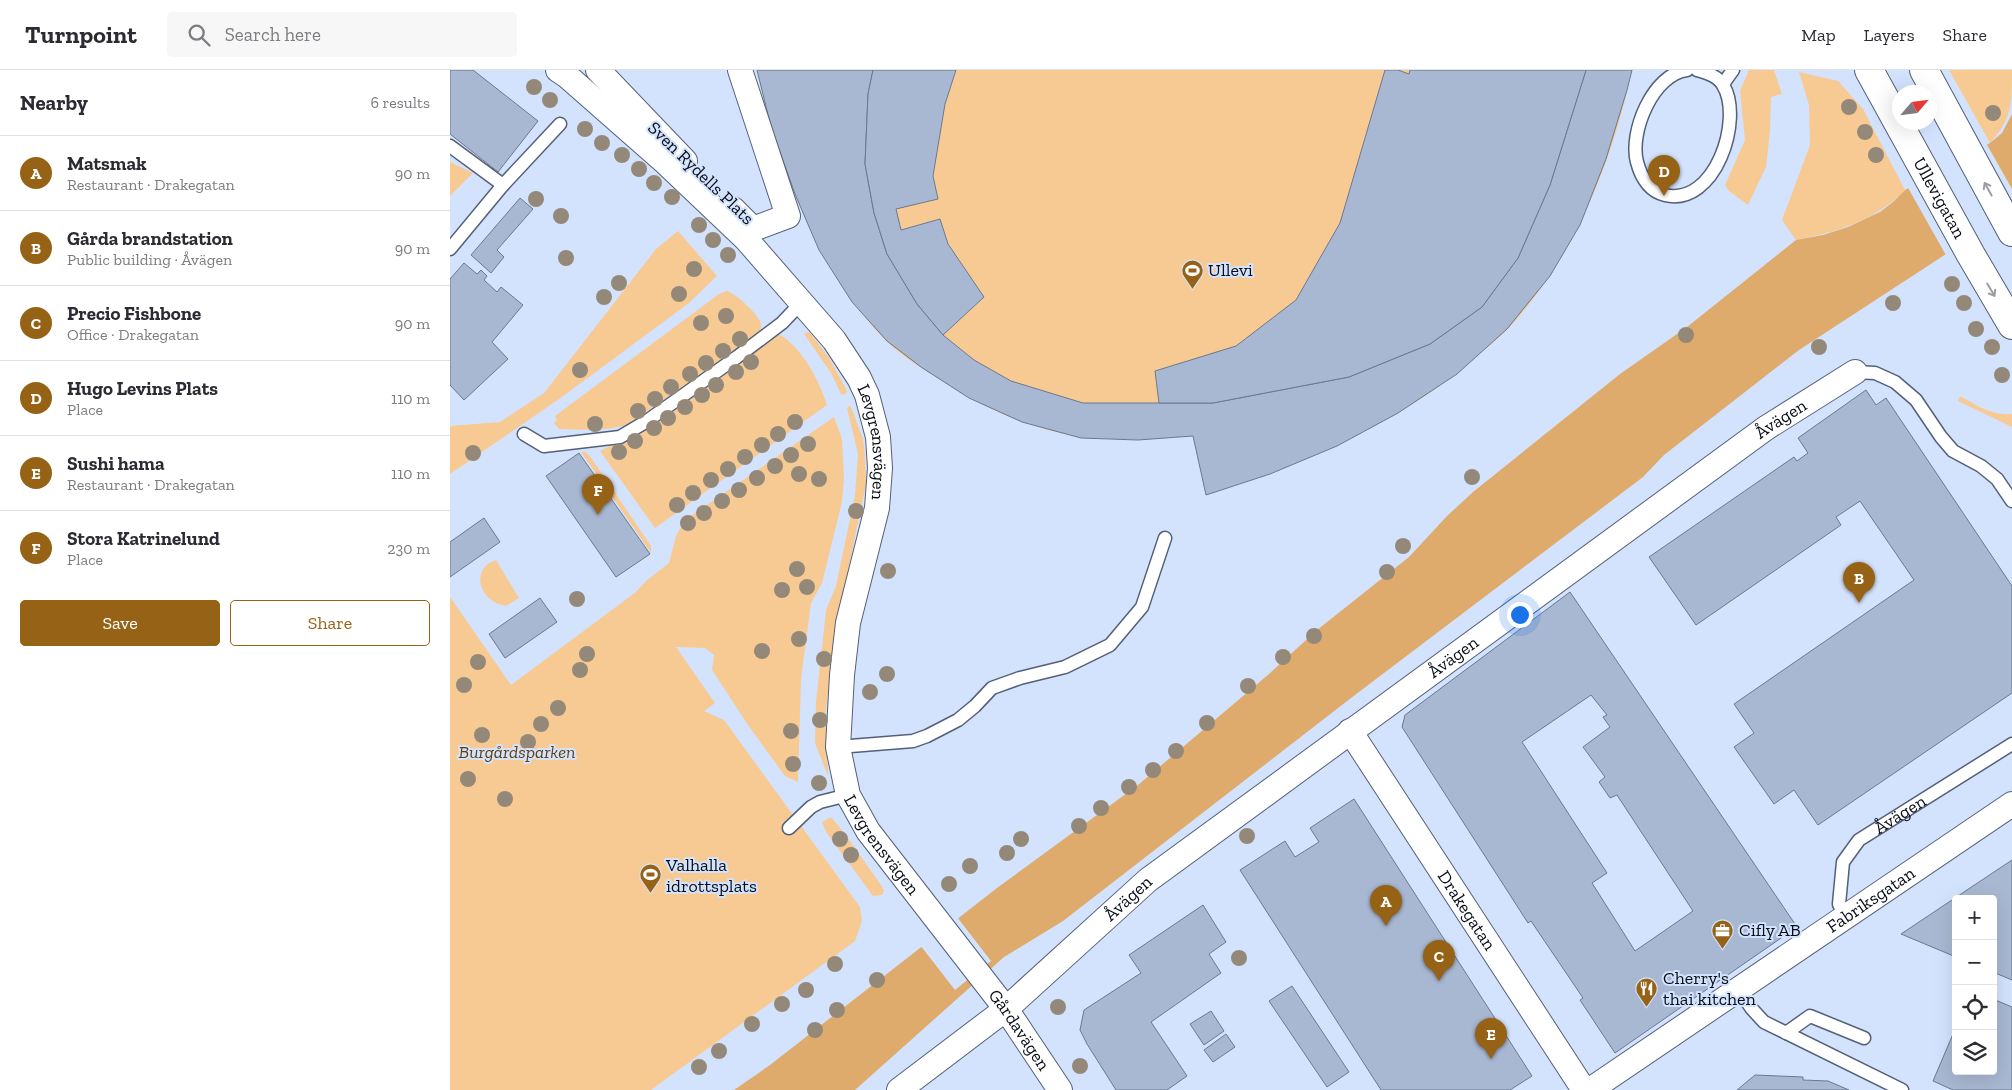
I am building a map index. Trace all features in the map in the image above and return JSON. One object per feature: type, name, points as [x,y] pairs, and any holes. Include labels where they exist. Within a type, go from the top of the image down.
[{"type":"main road","name":"Ullevigatan","points":[[1869,70],[1971,255],[2012,325]]},
{"type":"main road","points":[[1924,70],[2012,232]]},
{"type":"street","name":"Sven Rydells Plats","points":[[598,70],[753,229],[788,216],[740,70]]},
{"type":"street","name":"Levgrensvägen","points":[[563,72],[666,163],[746,239],[834,340],[859,378],[873,415],[878,437],[880,468],[877,508],[848,623],[841,684],[838,747],[848,795],[868,831],[976,970]]},
{"type":"street","name":"Åvägen","points":[[899,1090],[1006,1008],[1148,880],[1766,428],[1855,372]]},
{"type":"street","name":"Drakegatan","points":[[1350,731],[1584,1090]]},
{"type":"street","name":"Fabriksgatan","points":[[1590,1090],[2008,808]]},
{"type":"street","name":"Gårdavägen","points":[[976,970],[1006,1008],[1060,1090]]},
{"type":"lane","points":[[1687,70],[1679,71],[1670,76],[1649,100],[1635,144],[1637,161],[1643,177],[1652,189],[1662,194],[1677,197],[1688,195],[1709,178],[1723,151],[1728,129],[1728,95],[1723,84],[1716,77],[1698,70]]},
{"type":"lane","points":[[1723,84],[1733,70]]},
{"type":"lane","points":[[452,242],[560,124]]},
{"type":"lane","points":[[450,146],[503,185]]},
{"type":"lane","points":[[524,434],[544,446],[620,437],[647,421],[745,352],[782,323],[802,302]]},
{"type":"lane","name":"Åvägen","points":[[1855,372],[1875,373],[1895,382],[1916,400],[1953,451],[1981,466],[1997,479],[2012,501]]},
{"type":"lane","points":[[838,747],[913,741],[927,736],[958,720],[992,688],[1020,678],[1065,667],[1110,645],[1142,607],[1165,538]]},
{"type":"lane","name":"Åvägen","points":[[1845,917],[1839,904],[1843,862],[1859,840],[2012,744]]},
{"type":"lane","points":[[789,828],[811,807],[820,802],[848,795]]},
{"type":"lane","points":[[1738,989],[1764,1022],[1902,1090]]},
{"type":"lane","points":[[1786,1033],[1810,1016],[1864,1038]]},
{"type":"green space","name":"Ullevi","points":[[757,70],[1632,70],[1613,140],[1587,208],[1571,241],[1552,272],[1508,329],[1452,377],[1386,420],[1352,438],[1280,469],[1206,495],[1193,436],[1087,438],[1027,424],[994,410],[962,393],[914,364],[885,340],[860,311],[838,280],[819,248],[803,214],[777,143]]},
{"type":"green space","points":[[1749,70],[1774,70],[1782,94],[1771,97],[1766,167],[1748,205],[1729,191],[1725,185],[1745,140],[1740,91]]},
{"type":"green space","points":[[1949,70],[2012,70],[2011,102],[2007,118],[1990,143]]},
{"type":"green space","points":[[1799,72],[1838,81],[1863,109],[1905,190],[1869,217],[1841,229],[1796,240],[1782,220],[1810,145],[1809,105]]},
{"type":"green space","points":[[450,162],[473,173],[450,196]]},
{"type":"green space","points":[[678,231],[717,276],[689,303],[562,397],[450,474],[450,426],[500,422],[544,393],[656,249]]},
{"type":"green space","points":[[727,291],[747,305],[760,321],[761,329],[753,338],[627,425],[577,430],[559,429],[554,423],[557,420],[555,416],[719,294]]},
{"type":"green space","points":[[808,332],[829,358],[846,389],[847,392],[844,395],[841,394],[831,373],[804,334]]},
{"type":"green space","points":[[778,334],[794,346],[802,355],[820,386],[827,405],[655,528],[600,451],[647,427]]},
{"type":"green space","points":[[1960,396],[1991,412],[2012,414],[2012,427],[1958,401]]},
{"type":"green space","points":[[849,406],[863,439],[866,484],[835,633],[826,710],[828,776],[815,743],[816,702],[826,610],[836,586],[855,495],[858,454],[847,408]]},
{"type":"green space","name":"Burgårdsparken","points":[[834,417],[842,439],[844,478],[842,502],[822,583],[811,603],[801,679],[798,782],[785,776],[750,728],[712,670],[714,655],[705,648],[676,647],[715,703],[704,711],[724,720],[860,907],[862,921],[855,941],[651,1090],[450,1090],[450,597],[511,685],[636,592],[646,581],[669,563],[676,536],[688,518]]},
{"type":"green space","points":[[581,452],[586,452],[592,459],[651,546],[651,553]]},
{"type":"green space","points":[[496,560],[519,598],[506,606],[496,603],[489,598],[481,584],[480,577],[483,570],[488,564]]},
{"type":"green space","points":[[831,817],[881,885],[884,891],[882,895],[873,896],[826,832],[822,822]]},
{"type":"shaded area","points":[[2012,114],[2012,211],[1799,350],[1664,455],[1643,477],[1351,698],[1063,921],[1004,957],[855,1090],[734,1090],[770,1065],[997,888],[1138,785],[1269,674],[1317,630],[1409,557],[1447,516],[1473,492],[1620,374],[1687,327],[1796,240],[1823,235],[1848,227],[1880,212],[1905,190],[1990,143],[2002,133]]},
{"type":"pier","points":[[1986,143],[2012,189],[2012,214],[1947,257],[1907,186]]},
{"type":"pier","points":[[957,917],[991,961],[955,990],[920,945]]},
{"type":"building","points":[[450,70],[473,70],[538,121],[498,172],[450,134]]},
{"type":"building","points":[[757,70],[873,70],[868,94],[865,164],[874,213],[887,254],[917,304],[943,335],[974,360],[1011,381],[1083,403],[1213,403],[1349,377],[1430,344],[1482,307],[1518,258],[1550,185],[1586,70],[1632,70],[1606,159],[1580,225],[1550,276],[1507,329],[1457,374],[1398,413],[1337,446],[1270,474],[1206,495],[1193,436],[1138,440],[1081,438],[1022,422],[969,398],[921,367],[887,341],[852,302],[819,250],[795,194],[771,127]]},
{"type":"building","points":[[873,70],[956,70],[945,104],[933,176],[938,199],[896,209],[901,230],[940,219],[948,244],[984,297],[943,335],[917,304],[887,254],[874,213],[865,164],[868,94]]},
{"type":"building","points":[[1385,70],[1398,70],[1409,74],[1410,70],[1586,70],[1550,185],[1518,258],[1482,307],[1430,344],[1349,377],[1213,403],[1159,403],[1155,371],[1236,346],[1296,300],[1340,223]]},
{"type":"building","points":[[520,198],[533,209],[497,250],[504,257],[491,273],[471,255]]},
{"type":"building","points":[[464,263],[477,274],[481,270],[487,276],[484,280],[497,292],[501,287],[523,305],[492,342],[508,359],[464,400],[450,385],[450,279]]},
{"type":"building","points":[[1866,390],[1876,405],[1886,398],[2012,586],[2012,693],[1818,825],[1794,790],[1774,804],[1734,747],[1754,733],[1734,704],[1914,580],[1860,501],[1836,517],[1841,525],[1696,625],[1649,557],[1794,457],[1797,461],[1808,453],[1798,438]]},
{"type":"building","points":[[579,453],[650,554],[616,577],[546,476]]},
{"type":"building","points":[[484,518],[500,542],[450,577],[450,542]]},
{"type":"building","points":[[1570,592],[1797,927],[1615,1053],[1580,1000],[1583,998],[1531,921],[1528,923],[1402,727],[1405,715]],"holes":[[[1591,695],[1607,715],[1603,717],[1610,727],[1583,747],[1605,777],[1599,782],[1610,798],[1617,795],[1693,911],[1635,951],[1592,883],[1607,873],[1522,742]]]},
{"type":"building","points":[[540,598],[557,622],[505,658],[489,634]]},
{"type":"building","points":[[1354,799],[1532,1076],[1510,1090],[1381,1090],[1240,870],[1285,841],[1295,857],[1319,842],[1310,828]]},
{"type":"building","points":[[2012,860],[2012,980],[1997,974],[1997,895],[1960,895]]},
{"type":"building","points":[[1952,900],[1952,955],[1901,934]]},
{"type":"building","points":[[1203,905],[1226,942],[1209,954],[1221,973],[1151,1022],[1187,1076],[1167,1090],[1116,1090],[1080,1030],[1084,1010],[1141,973],[1129,955]]},
{"type":"building","points":[[1292,986],[1349,1072],[1327,1087],[1269,1001]]},
{"type":"building","points":[[1997,1001],[2012,1007],[2012,1090],[1953,1090],[1933,1081],[1952,1036],[1952,1075],[1997,1075]]},
{"type":"building","points":[[1211,1011],[1224,1031],[1204,1045],[1190,1024]]},
{"type":"building","points":[[1226,1034],[1235,1047],[1213,1062],[1204,1050]]},
{"type":"building","points":[[1755,1075],[1803,1077],[1803,1080],[1828,1081],[1849,1090],[1737,1090]]},
{"type":"place","name":"Hugo Levins Plats","points":[[1664,196]]},
{"type":"place","name":"Ullevi","points":[[1192,289]]},
{"type":"place","name":"Stora Katrinelund","points":[[598,515]]},
{"type":"place","name":"Gårda brandstation","points":[[1859,603]]},
{"type":"place","name":"Valhalla idrottsplats","points":[[650,894]]},
{"type":"place","name":"Matsmak","points":[[1386,926]]},
{"type":"place","name":"Cifly AB","points":[[1723,949]]},
{"type":"place","name":"Precio Fishbone","points":[[1439,981]]},
{"type":"place","name":"Cherry's thai kitchen","points":[[1647,1007]]},
{"type":"place","name":"Sushi hama","points":[[1491,1059]]}]
